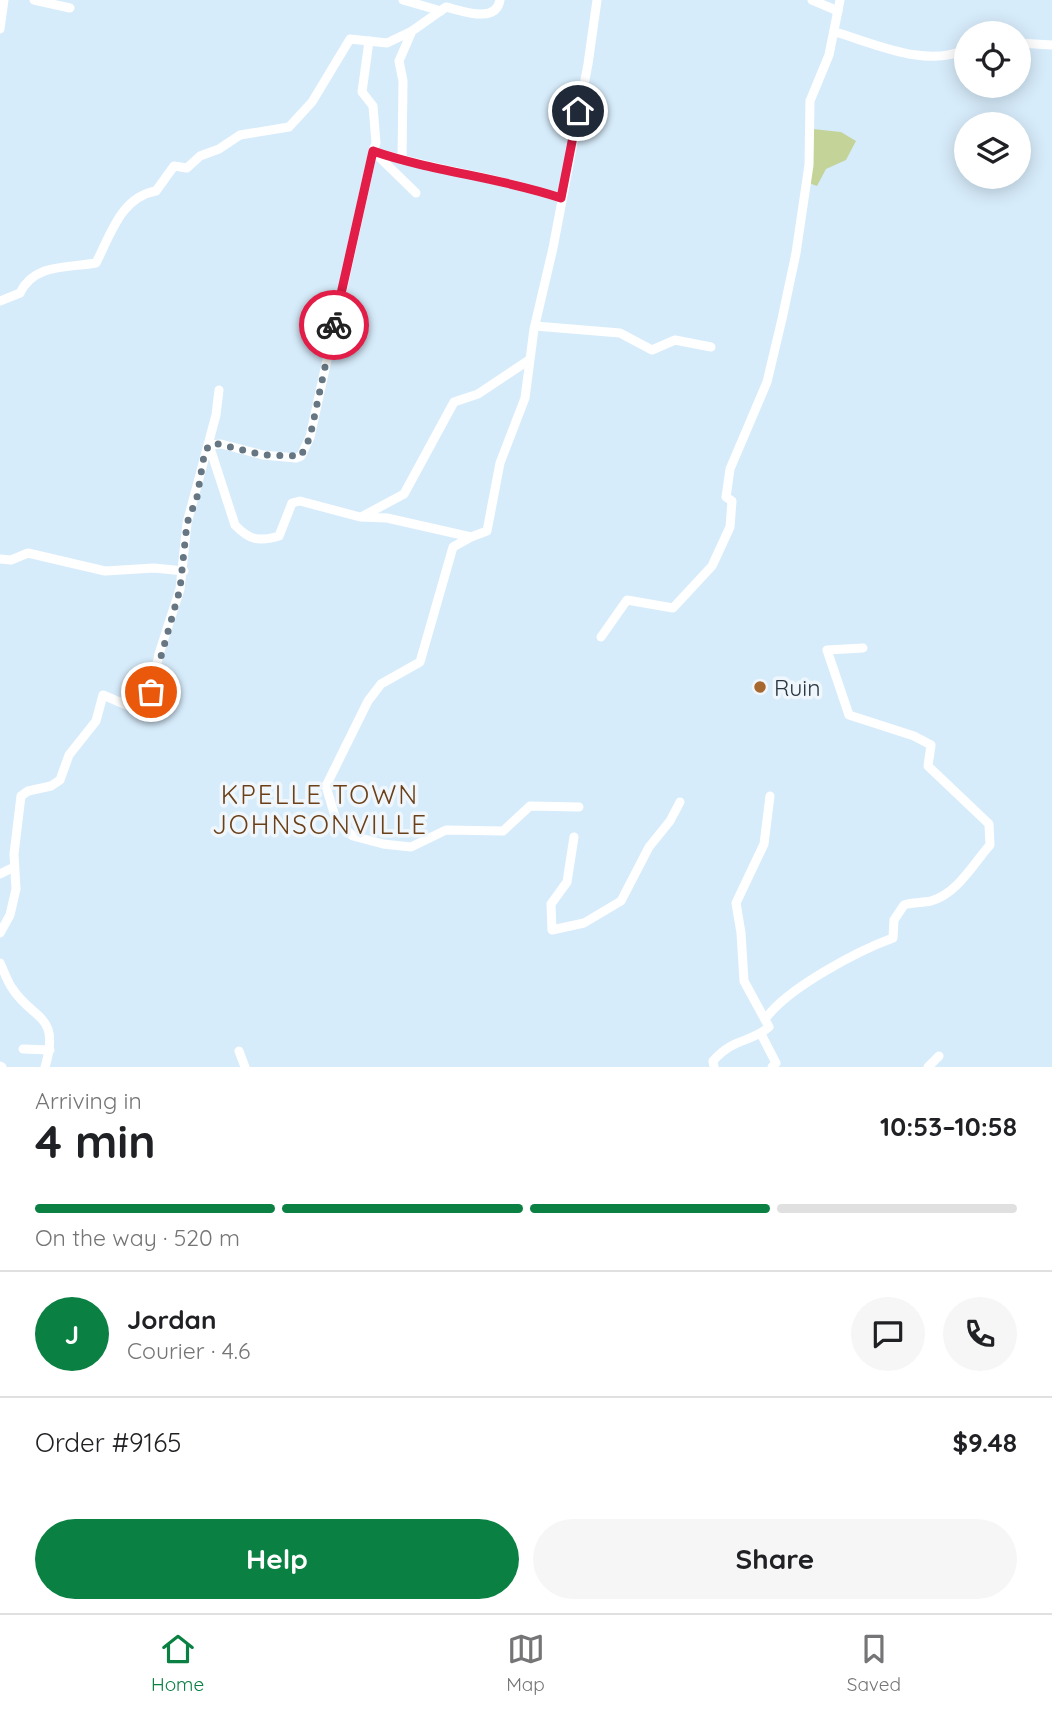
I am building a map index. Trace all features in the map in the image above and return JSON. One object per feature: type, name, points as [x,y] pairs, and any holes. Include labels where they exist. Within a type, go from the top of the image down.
[{"type":"street","points":[[0,29],[4,0]]},
{"type":"street","points":[[34,0],[70,8]]},
{"type":"street","points":[[402,0],[441,11]]},
{"type":"street","points":[[0,301],[20,293],[26,281],[38,273],[77,262],[96,263],[124,209],[143,194],[156,191],[174,166],[187,168],[200,156],[219,149],[240,135],[289,127],[312,102],[350,39],[387,43],[412,31],[446,7],[472,13],[493,13],[499,8],[500,0]]},
{"type":"street","points":[[579,807],[530,806],[503,831],[446,830],[411,847],[354,836],[336,820],[326,786],[374,693],[381,684],[420,662],[453,547],[487,531],[490,523],[496,479],[522,410],[535,326],[588,64],[597,0]]},
{"type":"street","points":[[812,0],[838,10]]},
{"type":"street","points":[[601,637],[627,600],[673,608],[712,566],[724,544],[730,527],[732,501],[726,497],[725,491],[730,469],[767,382],[796,253],[809,165],[810,101],[835,33],[840,0]]},
{"type":"street","points":[[402,160],[403,81],[399,61],[412,31]]},
{"type":"street","points":[[835,33],[927,57],[954,55]]},
{"type":"street","points":[[0,933],[10,915],[16,889],[14,867],[21,796],[28,790],[51,786],[60,780],[69,755],[96,721],[103,695],[138,710],[145,708],[149,701],[184,571],[187,523],[197,497],[205,450],[209,445],[221,444],[263,455],[296,458],[305,450],[318,404],[326,354],[376,143],[373,106],[362,92],[369,41]]},
{"type":"street","points":[[1031,44],[1052,45]]},
{"type":"street","points":[[373,151],[402,160],[520,184],[561,198]]},
{"type":"street","points":[[373,151],[416,193]]},
{"type":"street","points":[[535,326],[620,333],[652,350],[675,340],[711,347]]},
{"type":"street","points":[[360,517],[404,494],[454,402],[478,394],[529,360]]},
{"type":"street","points":[[219,390],[209,445],[235,525],[245,535],[259,541],[279,536],[292,503],[300,501],[360,517],[387,518],[471,537]]},
{"type":"street","points":[[0,559],[11,560],[29,553],[104,571],[154,568],[184,571]]},
{"type":"street","points":[[766,1018],[778,1001],[815,978],[893,938],[894,920],[904,905],[928,902],[944,896],[965,876],[990,845],[989,824],[929,766],[931,745],[914,736],[849,715],[827,650],[863,648]]},
{"type":"street","points":[[714,1067],[713,1061],[722,1051],[737,1041],[761,1034],[769,1027],[744,981],[736,903],[764,844],[770,796]]},
{"type":"street","points":[[574,837],[567,882],[551,904],[552,930],[584,922],[621,901],[649,847],[670,821],[680,802]]},
{"type":"street","points":[[0,874],[14,867]]},
{"type":"street","points":[[0,963],[12,990],[37,1011],[47,1026],[50,1050],[44,1067]]},
{"type":"street","points":[[761,1034],[776,1063],[772,1067]]},
{"type":"street","points":[[23,1049],[50,1050]]},
{"type":"street","points":[[239,1051],[245,1067]]},
{"type":"street","points":[[928,1067],[939,1056]]},
{"type":"green space","points":[[813,129],[841,132],[856,141],[846,160],[826,169],[817,186],[806,182]]},
{"type":"way so far","points":[[151,692],[159,654],[180,589],[187,523],[197,497],[205,450],[214,443],[263,455],[296,458],[301,456],[310,437],[334,325]]},
{"type":"place","name":"Ruin","points":[[760,687]]},
{"type":"district","name":"KPELLE TOWN JOHNSONVILLE","points":[[320,809]]},
{"type":"route","points":[[334,325],[373,151],[454,172],[520,184],[561,198],[578,111]]}]
